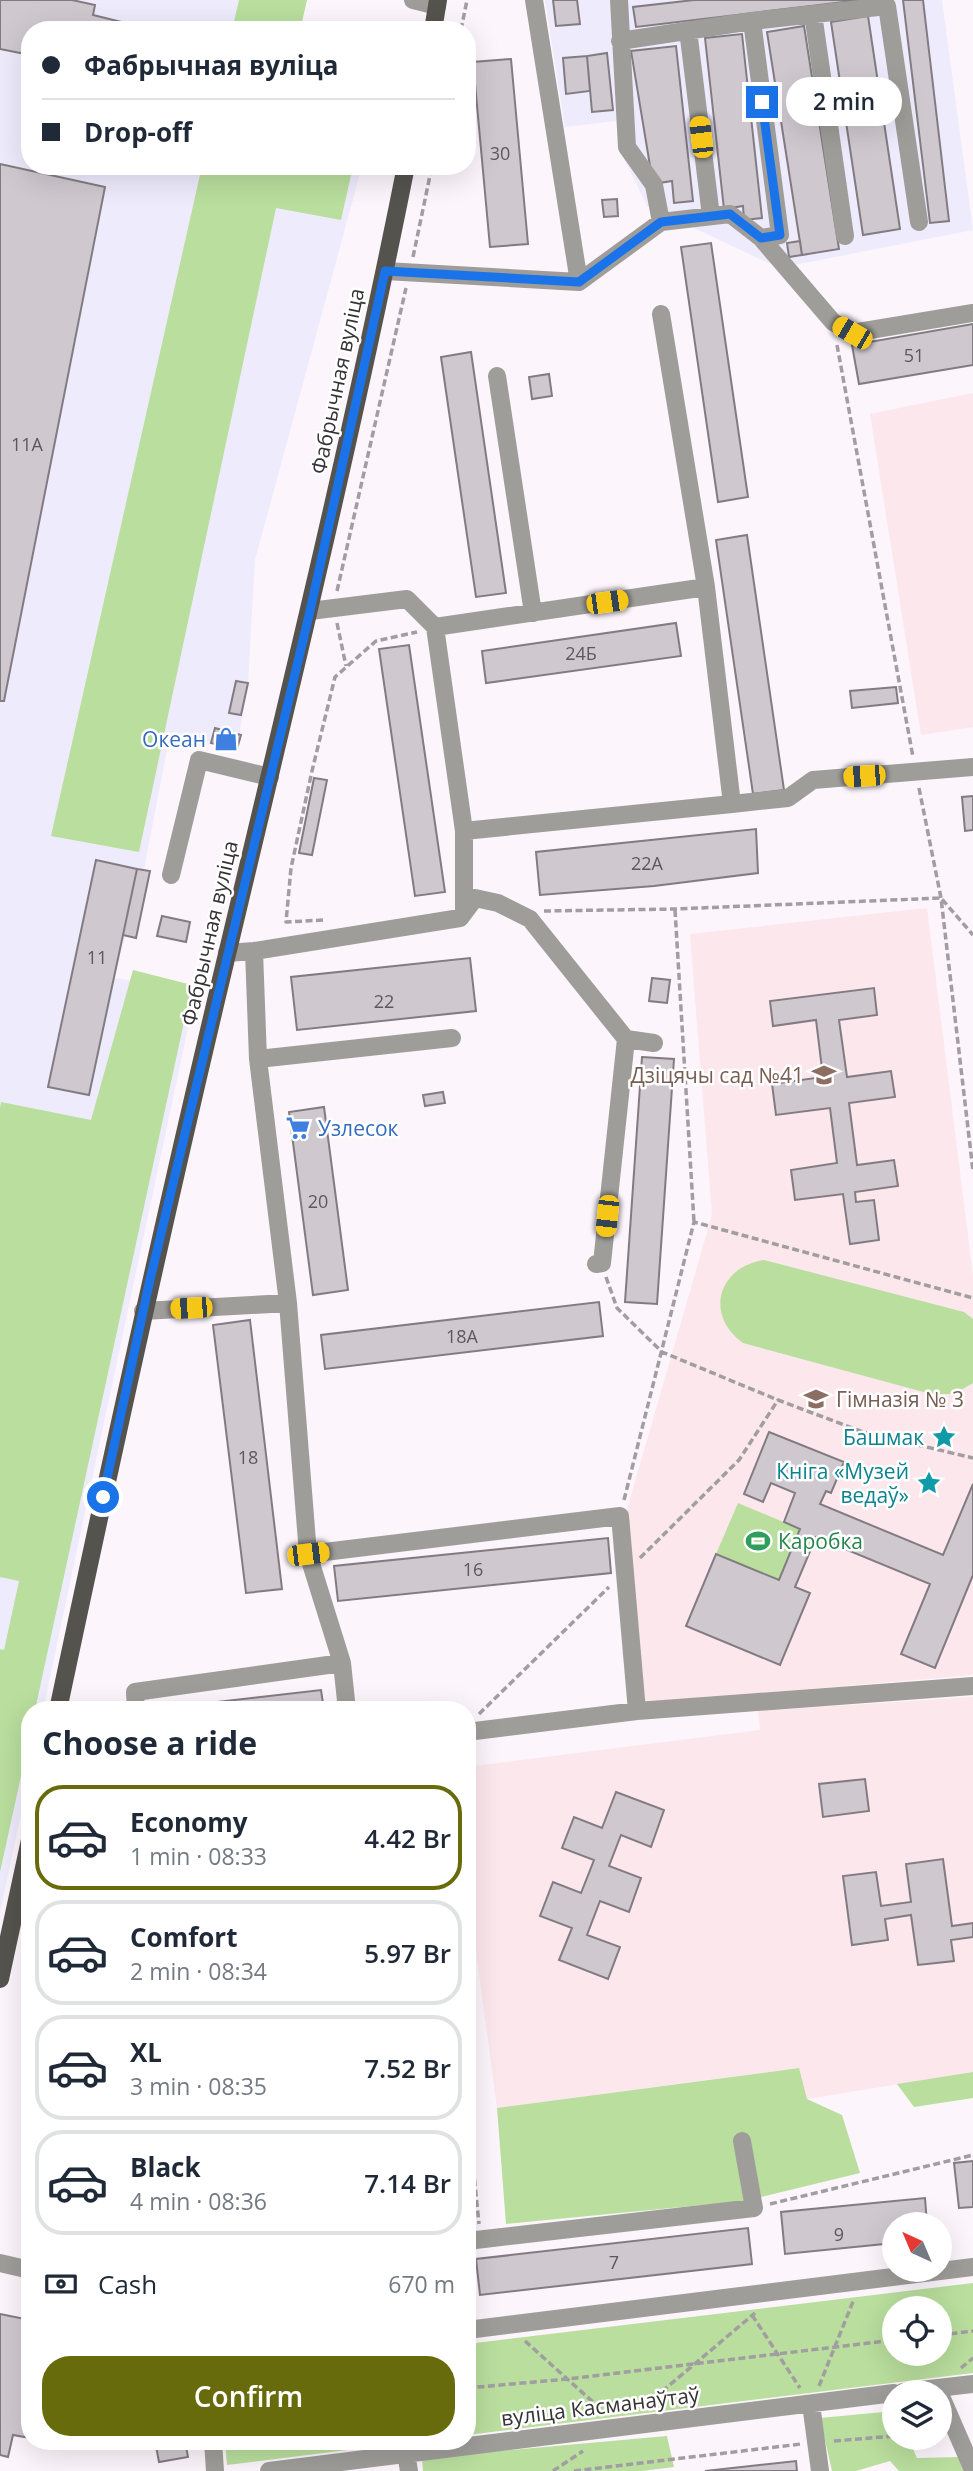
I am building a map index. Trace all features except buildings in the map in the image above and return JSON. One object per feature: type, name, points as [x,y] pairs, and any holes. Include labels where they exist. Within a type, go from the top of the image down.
[{"type":"main road","points":[[435,21],[438,3]]},
{"type":"main road","name":"Фабрычная вуліца","points":[[60,1701],[143,1311],[310,611],[404,175]]},
{"type":"main road","points":[[0,1979],[21,1882]]},
{"type":"street","points":[[413,0],[438,3]]},
{"type":"street","points":[[534,0],[579,282]]},
{"type":"street","points":[[620,0],[627,147],[654,185],[661,222]]},
{"type":"street","points":[[620,41],[752,21],[887,6],[919,222]]},
{"type":"street","points":[[813,14],[845,236]]},
{"type":"street","points":[[752,21],[780,235],[761,238]]},
{"type":"street","points":[[688,30],[711,216]]},
{"type":"street","points":[[385,271],[579,282],[661,222],[730,214],[761,238],[832,322],[852,333],[973,313]]},
{"type":"street","points":[[661,314],[706,587],[732,804]]},
{"type":"street","points":[[497,376],[533,613]]},
{"type":"street","points":[[435,627],[706,587]]},
{"type":"street","points":[[310,611],[407,599],[435,627],[464,831],[464,913]]},
{"type":"street","points":[[172,876],[199,760],[270,777]]},
{"type":"street","points":[[464,831],[788,798],[813,780],[973,767]]},
{"type":"street","points":[[227,953],[460,918],[475,898],[498,903],[530,919],[626,1039],[653,1043]]},
{"type":"street","points":[[254,951],[258,1059],[288,1304],[308,1554],[342,1663],[347,1701]]},
{"type":"street","points":[[258,1059],[452,1038]]},
{"type":"street","points":[[599,1264],[626,1039]]},
{"type":"street","points":[[143,1311],[288,1304]]},
{"type":"street","points":[[308,1554],[620,1516],[637,1711]]},
{"type":"street","points":[[136,1701],[135,1692],[342,1663]]},
{"type":"street","points":[[476,1731],[637,1711],[973,1686]]},
{"type":"street","points":[[476,2240],[754,2208],[742,2141]]},
{"type":"street","points":[[0,2263],[21,2268]]},
{"type":"street","points":[[476,2329],[973,2267]]},
{"type":"street","points":[[952,2388],[973,2384]]},
{"type":"street","name":"вуліца Касманаўтаў","points":[[476,2444],[882,2395]]},
{"type":"street","points":[[811,2404],[820,2471]]},
{"type":"street","points":[[952,2421],[973,2470]]},
{"type":"street","points":[[214,2450],[215,2471]]},
{"type":"street","name":"вуліца Касманаўтаў","points":[[270,2471],[431,2450]]},
{"type":"street","points":[[406,2453],[409,2471]]},
{"type":"path","points":[[463,21],[467,0]]},
{"type":"path","points":[[346,667],[333,608],[430,175]]},
{"type":"path","points":[[832,322],[941,898],[973,1171]]},
{"type":"path","points":[[327,920],[286,922],[292,868],[335,677],[376,641],[435,627]]},
{"type":"path","points":[[514,911],[675,909],[941,898]]},
{"type":"path","points":[[941,898],[973,935]]},
{"type":"path","points":[[620,1516],[694,1222],[675,909]]},
{"type":"path","points":[[694,1222],[973,1298]]},
{"type":"path","points":[[599,1264],[617,1308],[662,1352],[863,1432],[973,1458]]},
{"type":"path","points":[[477,1716],[739,1460],[778,1400]]},
{"type":"path","points":[[754,2208],[973,2155]]},
{"type":"path","points":[[811,2404],[861,2281]]},
{"type":"path","points":[[508,2325],[620,2427],[780,2291]]},
{"type":"path","points":[[739,2296],[811,2404]]},
{"type":"path","points":[[952,2334],[973,2331]]},
{"type":"path","points":[[476,2387],[568,2379],[882,2341]]},
{"type":"path","points":[[574,2471],[816,2442],[882,2437]]},
{"type":"path","points":[[553,2471],[586,2449]]},
{"type":"shaded area","points":[[0,0],[307,0],[302,21],[21,21],[21,175],[360,175],[255,560],[248,683],[237,749],[170,735],[144,869],[114,978],[196,990],[45,1701],[21,1701],[21,1814],[0,1912]]},
{"type":"shaded area","points":[[545,0],[942,0],[973,230],[779,268],[647,206],[619,148],[616,121],[565,127]]},
{"type":"shaded area","points":[[973,393],[973,727],[921,735],[870,414]]},
{"type":"shaded area","name":"Гімназія № 3","points":[[927,908],[973,1276],[973,1675],[643,1703],[626,1513],[712,1215],[690,934]]},
{"type":"shaded area","points":[[973,1697],[973,2072],[807,2099],[798,2068],[497,2108],[476,1951],[476,1766],[760,1730],[758,1711]]},
{"type":"green space","points":[[239,0],[307,0],[302,21],[234,21]]},
{"type":"green space","points":[[200,175],[351,175],[341,220],[276,208],[139,852],[51,836]]},
{"type":"green space","points":[[133,970],[192,985],[37,1701],[21,1701],[21,1776],[0,1872],[0,1649],[4,1650],[19,1581],[0,1577],[0,1108],[1,1102],[91,1120]]},
{"type":"green space","points":[[764,1260],[964,1312],[973,1319],[973,1383],[954,1394],[931,1394],[743,1343],[731,1332],[723,1319],[720,1306],[722,1294],[727,1282],[736,1272],[748,1264]]},
{"type":"green space","name":"Каробка","points":[[738,1503],[800,1529],[779,1580],[716,1554]]},
{"type":"green space","points":[[799,2068],[807,2099],[842,2115],[860,2173],[744,2201],[506,2224],[497,2108]]},
{"type":"green space","points":[[973,2072],[973,2098],[914,2107],[897,2084]]},
{"type":"green space","points":[[973,2283],[973,2373],[916,2380],[882,2380],[882,2384],[476,2434],[476,2343]]},
{"type":"green space","points":[[882,2412],[882,2450],[913,2450],[917,2458],[960,2457],[965,2471],[899,2471],[890,2461],[856,2471],[832,2471],[820,2418]]},
{"type":"green space","points":[[667,2436],[674,2467],[642,2471],[423,2471],[422,2458]]},
{"type":"green space","points":[[226,2450],[347,2450],[227,2465]]},
{"type":"place","name":"Океан","points":[[226,739]]},
{"type":"place","name":"Дзіцячы сад №41","points":[[824,1075]]},
{"type":"place","name":"Узлесок","points":[[298,1128]]},
{"type":"place","name":"Гімназія № 3","points":[[816,1399]]},
{"type":"place","name":"Башмак","points":[[944,1437]]},
{"type":"place","name":"Кніга «Музей ведаў»","points":[[929,1483]]},
{"type":"place","name":"Каробка","points":[[758,1541]]},
{"type":"route","points":[[103,1497],[149,1284],[310,611],[385,271],[579,282],[661,222],[730,214],[761,238],[780,235],[762,102]]}]
